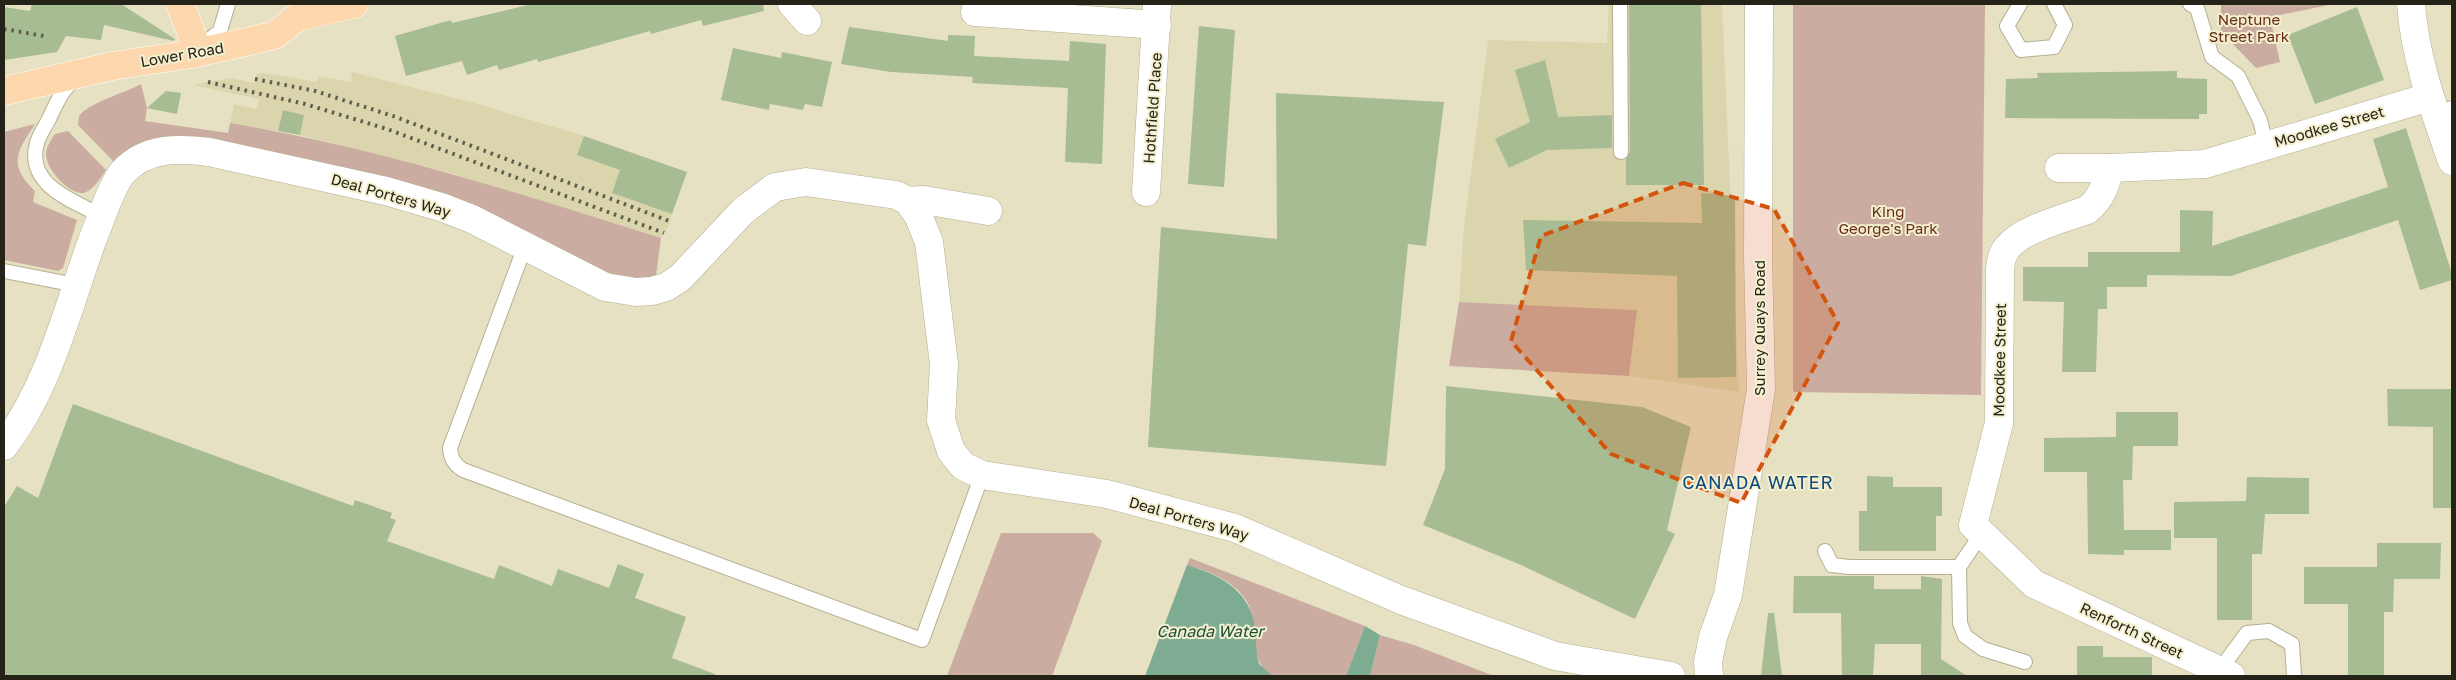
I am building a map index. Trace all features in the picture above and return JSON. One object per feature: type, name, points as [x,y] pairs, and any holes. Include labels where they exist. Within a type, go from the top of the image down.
[{"type":"main road","points":[[180,4],[193,38],[192,54]]},
{"type":"main road","name":"Lower Road","points":[[4,91],[88,71],[192,54],[275,35],[289,10],[354,4]]},
{"type":"street","name":"Surrey Quays Road","points":[[1708,676],[1708,662],[1713,637],[1728,595],[1761,389],[1758,257],[1759,4]]},
{"type":"street","points":[[2411,4],[2452,161]]},
{"type":"street","name":"Hothfield Place","points":[[975,12],[1157,14],[1146,192]]},
{"type":"street","name":"Moodkee Street","points":[[2059,168],[2205,164],[2266,145],[2439,107]]},
{"type":"street","name":"Deal Porters Way","points":[[4,446],[31,406],[102,216],[122,173],[128,167],[152,153],[182,149],[209,152],[386,191],[444,208],[472,219],[605,286],[621,290],[652,292],[666,287],[680,278],[743,211],[775,187],[806,182],[866,190],[896,196],[908,201],[924,200],[988,212]]},
{"type":"street","name":"Moodkee Street","points":[[2034,584],[1973,525],[1999,423],[2000,269],[2002,255],[2006,248],[2020,236],[2086,210],[2096,203],[2103,193],[2110,168]]},
{"type":"street","name":"Deal Porters Way","points":[[908,201],[922,223],[929,242],[944,364],[940,420],[951,451],[963,466],[982,475],[1107,494],[1235,528],[1400,600],[1556,656],[1671,676]]},
{"type":"street","name":"Renforth Street","points":[[2034,584],[2225,674]]},
{"type":"lane","name":"Lower Road","points":[[192,54],[216,34],[222,26],[228,4]]},
{"type":"lane","points":[[1620,4],[1621,152]]},
{"type":"lane","points":[[2020,4],[2007,26],[2021,50],[2054,47],[2065,25],[2054,4]]},
{"type":"lane","points":[[2190,4],[2196,8],[2212,57],[2238,76],[2260,120],[2266,145]]},
{"type":"lane","points":[[88,71],[74,79],[55,104],[37,143],[37,168],[43,180],[53,190],[102,216]]},
{"type":"lane","points":[[524,246],[450,448],[450,456],[455,464],[463,470],[922,640],[982,475]]},
{"type":"lane","points":[[4,270],[76,285]]},
{"type":"lane","points":[[1982,533],[1959,567],[1960,623],[1966,636],[1983,649],[2025,662]]},
{"type":"lane","points":[[1825,551],[1832,564],[1849,567],[1959,567]]},
{"type":"lane","points":[[2225,674],[2247,632],[2269,631],[2292,644],[2294,676]]},
{"type":"highlighted area","points":[[1683,183],[1774,209],[1838,323],[1741,503],[1611,454],[1511,341],[1541,236]]},
{"type":"shaded area","points":[[1609,4],[1722,4],[1739,392],[1629,376],[1637,310],[1459,302],[1464,227],[1488,40],[1607,43]]},
{"type":"shaded area","points":[[352,72],[474,103],[584,136],[577,155],[620,170],[672,214],[668,227],[661,238],[447,172],[300,135],[304,115],[283,110],[278,131],[230,123],[234,104],[257,109],[259,99],[193,85],[230,78],[254,83],[257,74],[264,73],[317,82],[318,76],[351,82]]},
{"type":"green space","name":"King George's Park","points":[[1793,4],[1985,4],[1981,395],[1793,392]]},
{"type":"green space","name":"Neptune Street Park","points":[[2221,4],[2334,4],[2270,17],[2280,62],[2256,68],[2221,32]]},
{"type":"green space","points":[[141,84],[147,108],[145,121],[228,133],[230,123],[340,145],[501,188],[661,238],[656,276],[636,280],[608,274],[446,195],[421,186],[227,144],[132,150],[114,162],[78,125],[79,116],[91,106]]},
{"type":"green space","points":[[35,124],[23,143],[18,159],[21,174],[35,191],[33,202],[77,220],[63,268],[58,271],[4,260],[4,132]]},
{"type":"green space","points":[[68,131],[106,170],[93,187],[82,193],[76,192],[62,182],[47,161],[47,149],[55,134]]},
{"type":"green space","points":[[1459,302],[1637,310],[1629,376],[1449,366]]},
{"type":"green space","points":[[1001,533],[1093,533],[1102,541],[1052,676],[947,676]]},
{"type":"green space","points":[[1190,558],[1365,626],[1346,676],[1273,676],[1264,669],[1259,661],[1256,652],[1253,620],[1246,600],[1241,593],[1220,577],[1187,565]]},
{"type":"green space","points":[[1380,635],[1414,645],[1494,676],[1370,676]]},
{"type":"water","name":"Canada Water","points":[[1187,565],[1220,578],[1238,591],[1245,600],[1254,622],[1259,664],[1273,676],[1145,676]]},
{"type":"water","points":[[1365,626],[1380,635],[1370,676],[1346,676]]},
{"type":"building","points":[[32,4],[121,4],[175,39],[174,41],[104,25],[101,40],[66,36],[57,52],[4,60],[4,7],[30,11]]},
{"type":"building","points":[[532,4],[763,4],[764,11],[703,26],[701,20],[651,34],[650,31],[538,62],[537,59],[499,70],[497,65],[467,75],[462,61],[406,76],[395,36],[451,20],[452,23]]},
{"type":"building","points":[[1629,4],[1701,4],[1704,185],[1626,185],[1626,159],[1630,152]]},
{"type":"building","points":[[2357,7],[2384,80],[2315,104],[2288,35]]},
{"type":"building","points":[[1199,26],[1235,30],[1224,187],[1188,184]]},
{"type":"building","points":[[849,27],[948,41],[948,35],[975,36],[974,56],[1069,61],[1070,41],[1106,44],[1102,164],[1065,162],[1068,88],[972,83],[973,77],[891,72],[841,64]]},
{"type":"building","points":[[733,48],[781,58],[782,52],[832,62],[822,107],[805,104],[803,110],[770,104],[769,110],[721,100]]},
{"type":"building","points":[[1545,60],[1558,117],[1612,115],[1612,148],[1547,150],[1509,168],[1495,139],[1530,122],[1515,70]]},
{"type":"building","points":[[2177,71],[2177,78],[2207,79],[2207,114],[2199,114],[2199,119],[2005,118],[2006,79],[2038,78],[2037,73]]},
{"type":"building","points":[[166,91],[181,93],[177,114],[147,108]]},
{"type":"building","points":[[1276,93],[1444,102],[1426,246],[1408,244],[1386,466],[1148,447],[1161,227],[1277,239]]},
{"type":"building","points":[[283,110],[304,115],[300,135],[278,131]]},
{"type":"building","points":[[2406,128],[2452,274],[2452,280],[2420,290],[2398,220],[2231,276],[2147,275],[2147,287],[2107,287],[2107,309],[2098,309],[2096,372],[2062,372],[2064,302],[2023,301],[2023,267],[2088,267],[2088,252],[2180,252],[2180,210],[2213,211],[2212,246],[2388,187],[2373,139]]},
{"type":"building","points":[[584,136],[687,172],[672,214],[612,193],[620,170],[577,155]]},
{"type":"building","points":[[1701,193],[1735,196],[1736,377],[1678,378],[1677,276],[1526,270],[1523,220],[1702,223]]},
{"type":"building","points":[[1446,386],[1642,407],[1691,427],[1667,530],[1675,534],[1635,619],[1521,565],[1423,525],[1445,469]]},
{"type":"building","points":[[2387,389],[2451,389],[2452,508],[2433,508],[2433,427],[2388,426]]},
{"type":"building","points":[[73,404],[353,506],[355,500],[392,513],[390,518],[396,520],[387,541],[494,579],[499,565],[552,586],[558,569],[609,588],[618,564],[644,574],[635,598],[686,617],[672,658],[715,674],[715,676],[4,676],[4,507],[17,486],[38,498]]},
{"type":"building","points":[[2116,412],[2178,412],[2178,446],[2133,446],[2132,480],[2123,480],[2124,530],[2171,530],[2171,550],[2124,550],[2124,555],[2088,554],[2087,472],[2044,472],[2044,438],[2116,437]]},
{"type":"building","points":[[1867,476],[1893,477],[1893,487],[1942,487],[1942,516],[1936,516],[1936,551],[1859,551],[1859,511],[1867,511]]},
{"type":"building","points":[[2247,477],[2309,478],[2309,514],[2265,514],[2262,554],[2252,554],[2252,620],[2217,620],[2217,538],[2174,538],[2174,502],[2246,501]]},
{"type":"building","points":[[2377,543],[2441,543],[2440,579],[2394,579],[2393,612],[2384,612],[2384,676],[2348,676],[2348,604],[2304,604],[2304,567],[2377,567]]},
{"type":"building","points":[[1794,576],[1874,576],[1874,589],[1921,589],[1921,576],[1942,579],[1941,659],[1967,676],[1921,676],[1921,644],[1875,644],[1873,676],[1842,676],[1841,613],[1793,613]]},
{"type":"building","points":[[1768,613],[1774,613],[1782,676],[1761,676]]},
{"type":"building","points":[[2077,646],[2103,646],[2103,657],[2152,657],[2152,676],[2077,676]]},
{"type":"railway","points":[[4,29],[44,36]]},
{"type":"railway","points":[[255,79],[315,91],[393,116],[669,221]]},
{"type":"railway","points":[[208,82],[305,104],[387,129],[664,233]]},
{"type":"district","name":"CANADA WATER","points":[[1758,482]]}]
